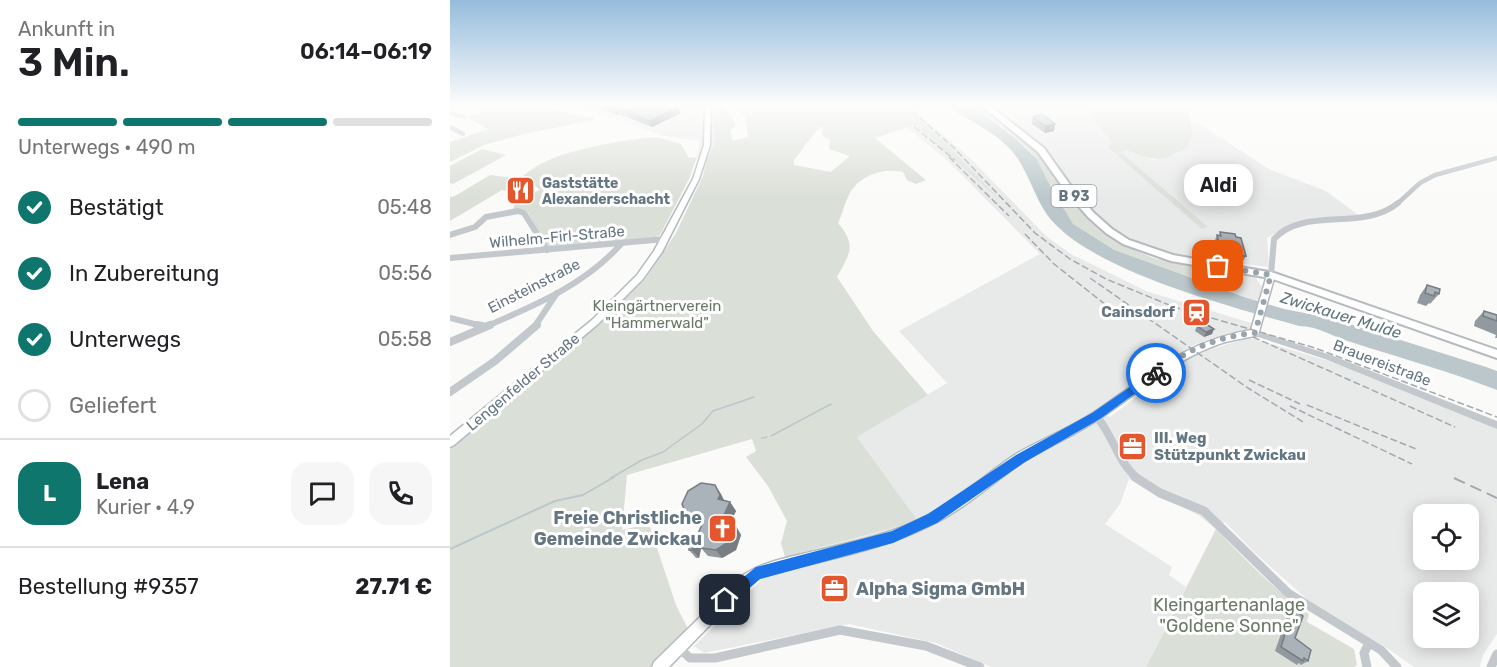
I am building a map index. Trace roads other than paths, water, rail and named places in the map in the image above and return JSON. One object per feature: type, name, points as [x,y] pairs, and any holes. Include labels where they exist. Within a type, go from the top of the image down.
[{"type":"main road","name":"Lengenfelder Straße","points":[[450,442],[611,307],[641,275],[665,239],[696,179],[707,145],[707,136]]},
{"type":"main road","name":"B 93","points":[[1023,136],[1041,150],[1080,203],[1117,237],[1135,246],[1171,258],[1271,275],[1497,354]]},
{"type":"main road","points":[[659,667],[756,573],[893,537],[920,525],[1021,458],[1096,416],[1172,361],[1206,344],[1232,336],[1255,333],[1271,275]]},
{"type":"street","points":[[1271,275],[1274,259],[1273,239],[1280,234],[1315,222],[1380,215],[1426,179],[1497,158]]},
{"type":"street","points":[[450,235],[478,227],[483,224],[486,217],[518,211],[524,213],[547,250]]},
{"type":"street","name":"Wilhelm-Firl-Straße","points":[[450,258],[665,239]]},
{"type":"street","name":"Einsteinstraße","points":[[450,342],[557,293],[605,263],[622,243]]},
{"type":"street","points":[[450,392],[495,361],[538,324],[557,293]]},
{"type":"street","points":[[450,318],[483,327]]},
{"type":"street","name":"Brauereistraße","points":[[1255,333],[1328,357],[1497,425]]},
{"type":"street","points":[[1096,416],[1105,426],[1120,460],[1135,477],[1160,493],[1204,511],[1288,593],[1381,650],[1397,667]]},
{"type":"street","points":[[678,647],[690,658],[715,658],[840,630],[926,646],[980,667]]},
{"type":"street","points":[[1365,665],[1364,653],[1369,643]]},
{"type":"street","points":[[1491,667],[1497,654]]},
{"type":"waterway","points":[[611,478],[642,460],[663,452],[702,424],[713,411],[754,397]]},
{"type":"waterway","points":[[771,436],[831,404]]},
{"type":"waterway","points":[[762,438],[767,437]]},
{"type":"waterway","points":[[450,549],[555,501],[583,495],[614,477]]},
{"type":"railway","points":[[925,136],[955,160]]},
{"type":"railway","points":[[941,136],[1035,233],[1070,259],[1106,279],[1174,307],[1315,348],[1497,417]]},
{"type":"railway","points":[[949,157],[1009,216]]},
{"type":"railway","points":[[1025,234],[1054,264],[1106,305]]},
{"type":"railway","points":[[1090,278],[1248,388],[1303,422]]},
{"type":"railway","points":[[1253,337],[1455,427]]},
{"type":"railway","points":[[1249,380],[1300,404]]},
{"type":"railway","points":[[1307,405],[1416,449]]},
{"type":"railway","points":[[1290,406],[1412,464]]},
{"type":"railway","points":[[1454,478],[1497,498]]},
{"type":"place","name":"Gaststätte Alexanderschacht","points":[[521,191]]},
{"type":"place","name":"Aldi","points":[[1218,266]]},
{"type":"place","name":"Cainsdorf","points":[[1196,312]]},
{"type":"place","name":"III. Weg Stützpunkt Zwickau","points":[[1133,447]]},
{"type":"place","name":"Freie Christliche Gemeinde Zwickau","points":[[723,528]]},
{"type":"place","name":"Alpha Sigma GmbH","points":[[835,589]]},
{"type":"park label","name":"Kleingärtnerverein \"Hammerwald\"","points":[[657,314]]},
{"type":"park label","name":"Kleingartenanlage \"Goldene Sonne\"","points":[[1229,615]]},
{"type":"water label","name":"Zwickauer Mulde","points":[[1341,315]]}]
